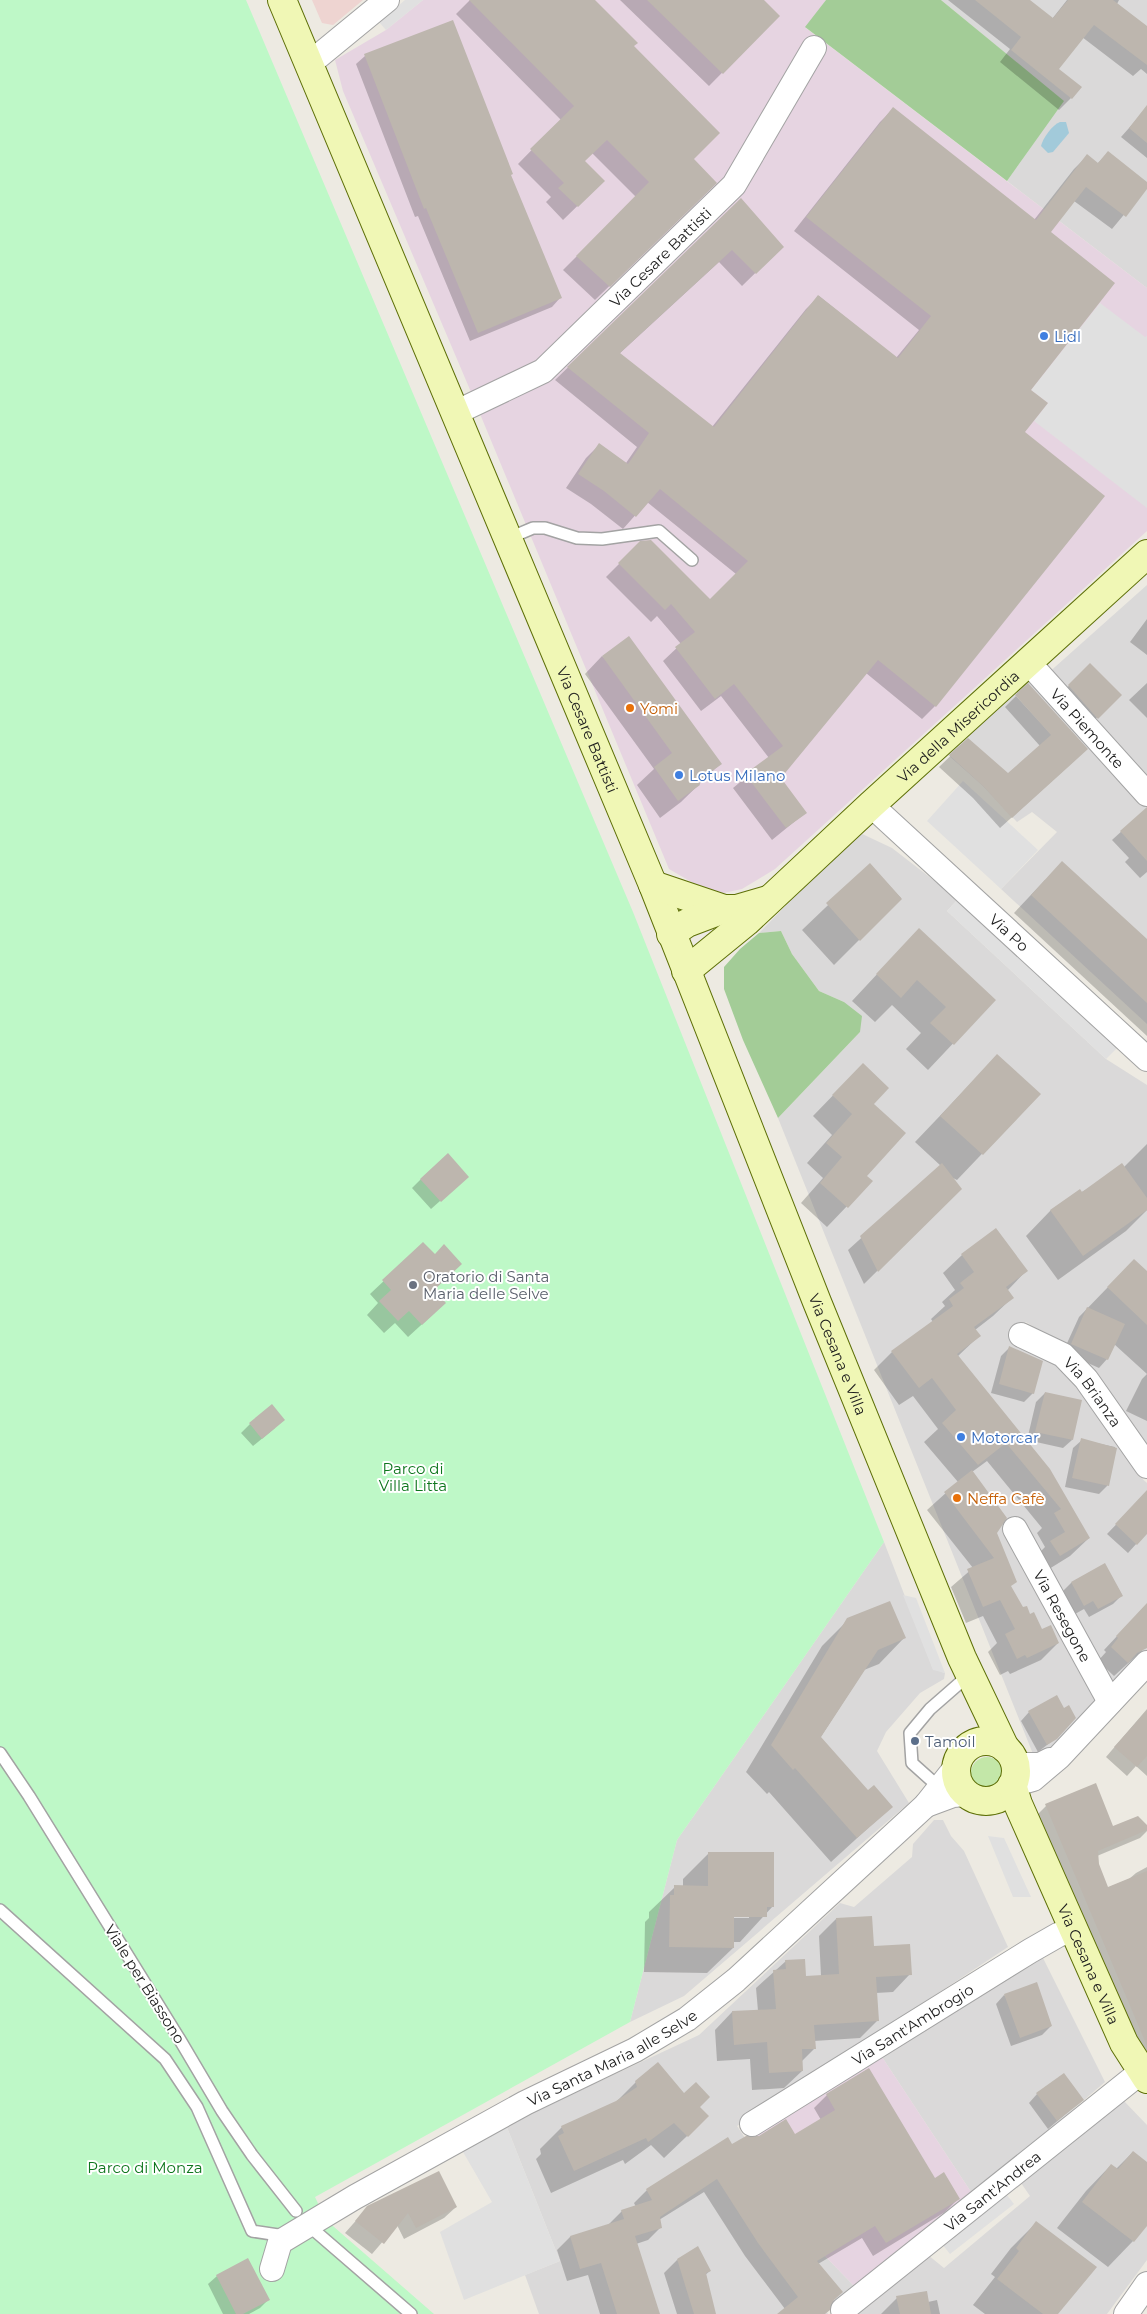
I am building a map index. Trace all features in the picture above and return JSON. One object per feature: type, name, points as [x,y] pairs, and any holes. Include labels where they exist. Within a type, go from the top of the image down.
[{"type":"main road","name":"Via Cesare Battisti","points":[[282,0],[652,885],[717,1048]]},
{"type":"main road","name":"Via della Misericordia","points":[[686,970],[719,946],[870,805],[1147,554]]},
{"type":"main road","name":"Via della Misericordia","points":[[652,885],[724,909],[737,909],[770,899]]},
{"type":"main road","name":"Via della Misericordia","points":[[672,934],[688,923],[724,909]]},
{"type":"main road","name":"Via Cesana e Villa","points":[[717,1048],[820,1311],[966,1670],[971,1723],[973,1779]]},
{"type":"main road","name":"Via Cesana e Villa","points":[[966,1670],[973,1779]]},
{"type":"main road","name":"Via Cesana e Villa","points":[[973,1779],[1018,1804],[1124,2043],[1144,2075]]},
{"type":"street","points":[[309,64],[387,0]]},
{"type":"street","name":"Via Cesare Battisti","points":[[455,413],[543,371],[734,185],[814,48]]},
{"type":"street","name":"Via Piemonte","points":[[1028,662],[1147,794]]},
{"type":"street","name":"Via Po","points":[[870,805],[1147,1059]]},
{"type":"street","name":"Via Brianza","points":[[1021,1335],[1063,1355],[1080,1373],[1147,1466]]},
{"type":"street","name":"Via Resegone","points":[[1015,1529],[1110,1702]]},
{"type":"street","points":[[973,1779],[1033,1779],[1059,1757],[1147,1663]]},
{"type":"street","name":"Via Santa Maria alle Selve","points":[[272,2269],[280,2242],[355,2196],[525,2103],[635,2050],[687,2019],[736,1980],[973,1779]]},
{"type":"street","name":"Via Sant'Ambrogio","points":[[752,2124],[1058,1934],[1074,1929]]},
{"type":"street","name":"Via Sant'Andrea","points":[[843,2310],[1144,2075]]},
{"type":"street","points":[[1126,2314],[1147,2284]]},
{"type":"lane","points":[[508,539],[533,528],[544,528],[577,538],[602,539],[659,531],[692,560]]},
{"type":"lane","points":[[966,1670],[910,1733],[912,1763],[973,1779]]},
{"type":"lane","name":"Viale per Biassono","points":[[0,1753],[29,1796],[222,2111],[252,2155],[296,2211]]},
{"type":"lane","points":[[0,1910],[165,2059],[197,2107],[252,2231],[290,2237]]},
{"type":"lane","points":[[315,2231],[411,2314]]},
{"type":"shaded area","points":[[312,0],[363,0],[333,25],[322,23]]},
{"type":"shaded area","points":[[405,0],[423,0],[386,30],[379,22]]},
{"type":"shaded area","points":[[423,0],[826,0],[806,28],[1147,288],[1147,531],[775,869],[742,889],[714,895],[669,869],[468,385],[343,91],[335,60],[386,30]]},
{"type":"shaded area","points":[[941,0],[1147,0],[1147,288],[1007,181],[1063,101]]},
{"type":"shaded area","points":[[1100,303],[1145,337],[1147,336],[1147,508],[1034,421],[1048,403],[1031,390]]},
{"type":"shaded area","points":[[1147,585],[1147,1024],[1001,889],[1057,832],[1032,812],[1017,822],[982,785],[947,754],[1038,666],[1046,675]]},
{"type":"shaded area","points":[[963,781],[1038,850],[1001,889],[927,821]]},
{"type":"shaded area","points":[[858,832],[892,848],[958,899],[947,911],[1106,1059],[1147,1085],[1147,1456],[1076,1354],[1026,1322],[1008,1337],[1064,1369],[1075,1381],[1138,1475],[1147,1483],[1147,1650],[1056,1749],[1033,1754],[778,1118],[860,1032],[844,1002],[819,991],[792,954],[781,931],[759,933]]},
{"type":"shaded area","points":[[958,899],[1117,1048],[1106,1059],[947,911]]},
{"type":"shaded area","points":[[884,1542],[933,1669],[945,1673],[944,1679],[920,1693],[886,1732],[877,1751],[909,1803],[684,1996],[630,2022],[677,1840]]},
{"type":"shaded area","points":[[903,1595],[916,1598],[945,1673],[933,1670]]},
{"type":"shaded area","points":[[934,1820],[943,1820],[951,1836],[964,1851],[1008,1947],[737,2126],[825,2256],[856,2288],[827,2312],[828,2314],[539,2314],[525,2275],[560,2261],[506,2125],[699,2035],[840,1903],[854,1907],[912,1857],[913,1844]]},
{"type":"shaded area","points":[[988,1836],[1004,1838],[1031,1897],[1013,1897]]},
{"type":"shaded area","points":[[1043,1958],[1105,2082],[973,2195],[882,2057]]},
{"type":"shaded area","points":[[882,2057],[973,2195],[856,2288],[825,2256],[745,2137]]},
{"type":"shaded area","points":[[1123,2100],[1147,2125],[1147,2260],[1107,2314],[855,2314],[928,2255],[944,2268],[1030,2196],[1021,2183]]},
{"type":"shaded area","points":[[506,2125],[560,2261],[464,2300],[440,2232],[492,2202],[463,2152]]},
{"type":"shaded area","points":[[1006,2194],[1014,2204],[950,2254],[942,2244]]},
{"type":"green space","name":"Parco di Villa Litta","points":[[0,0],[246,0],[633,912],[884,1542],[677,1840],[630,2022],[315,2197],[326,2220],[434,2314],[0,2314]]},
{"type":"green space","points":[[826,0],[941,0],[1064,101],[1007,181],[805,27]]},
{"type":"green space","points":[[781,931],[792,954],[819,991],[844,1002],[862,1016],[860,1032],[778,1118],[743,1040],[724,989],[724,967],[740,949],[759,933]]},
{"type":"green space","points":[[987,1757],[999,1761],[1003,1773],[999,1785],[987,1789],[975,1785],[971,1773],[975,1761]]},
{"type":"water","points":[[1060,122],[1066,122],[1069,133],[1053,152],[1048,153],[1041,146],[1042,143],[1051,129]]},
{"type":"building","points":[[469,0],[595,0],[638,43],[634,46],[720,133],[694,159],[717,183],[610,287],[576,256],[649,182],[607,140],[585,161],[605,181],[578,207],[558,188],[564,183],[530,149],[574,106]]},
{"type":"building","points":[[647,0],[764,0],[780,16],[723,74]]},
{"type":"building","points":[[975,0],[1030,0],[1053,18],[1068,0],[1113,0],[1147,26],[1147,65],[1094,25],[1059,69],[1082,87],[1072,99],[1011,50],[1021,37]]},
{"type":"building","points":[[453,20],[513,174],[511,175],[562,298],[478,333],[426,208],[424,209],[364,54]]},
{"type":"building","points":[[1147,105],[1147,143],[1129,128]]},
{"type":"building","points":[[893,107],[1036,220],[1087,154],[1098,163],[1108,151],[1147,182],[1147,189],[1126,217],[1086,187],[1051,232],[1115,283],[1031,390],[1048,403],[1025,432],[1105,496],[936,707],[878,660],[781,778],[807,813],[786,828],[745,774],[783,746],[734,684],[715,699],[675,647],[695,632],[671,604],[665,610],[618,563],[640,541],[651,540],[710,599],[748,561],[660,489],[636,517],[604,491],[578,474],[599,443],[628,464],[649,433],[567,367],[741,198],[784,247],[756,274],[732,250],[620,353],[714,427],[818,295],[898,358],[931,316],[806,217]]},
{"type":"building","points":[[629,636],[722,764],[698,781],[700,785],[678,801],[654,767],[672,753],[602,656]]},
{"type":"building","points":[[1090,663],[1122,695],[1098,719],[1068,685]]},
{"type":"building","points":[[1028,683],[1088,749],[1012,818],[984,787],[949,755],[968,738],[1008,773],[1051,735],[1015,695]]},
{"type":"building","points":[[1147,807],[1147,861],[1120,831]]},
{"type":"building","points":[[1062,861],[1147,939],[1147,1003],[1031,895]]},
{"type":"building","points":[[870,863],[902,899],[860,941],[826,903]]},
{"type":"building","points":[[919,928],[996,1000],[954,1045],[930,1023],[946,1007],[917,980],[901,998],[876,974]]},
{"type":"building","points":[[997,1054],[1041,1094],[983,1155],[940,1116]]},
{"type":"building","points":[[863,1063],[889,1088],[874,1104],[906,1133],[867,1176],[873,1181],[848,1208],[820,1183],[842,1157],[826,1143],[852,1114],[832,1095]]},
{"type":"building","points":[[448,1153],[469,1177],[441,1202],[420,1179]]},
{"type":"building","points":[[942,1163],[962,1189],[878,1272],[860,1236]]},
{"type":"building","points":[[1122,1163],[1147,1198],[1147,1210],[1083,1256],[1050,1210],[1080,1189],[1082,1192]]},
{"type":"building","points":[[996,1228],[1028,1271],[1006,1287],[1014,1298],[974,1327],[981,1336],[957,1354],[1050,1469],[1090,1538],[1060,1556],[1050,1541],[1065,1532],[1054,1513],[1061,1509],[1006,1443],[978,1465],[942,1423],[956,1410],[932,1378],[919,1388],[891,1351],[953,1306],[949,1299],[964,1288],[960,1283],[974,1272],[961,1254]]},
{"type":"building","name":"Oratorio di Santa Maria delle Selve","points":[[423,1242],[435,1254],[444,1244],[462,1264],[434,1290],[446,1303],[422,1325],[409,1311],[398,1321],[379,1301],[391,1290],[382,1280]]},
{"type":"building","points":[[1134,1259],[1147,1271],[1147,1325],[1107,1287]]},
{"type":"building","points":[[1087,1307],[1125,1324],[1108,1360],[1071,1344]]},
{"type":"building","points":[[1009,1346],[1043,1361],[1034,1394],[999,1384]]},
{"type":"building","points":[[1045,1392],[1082,1400],[1073,1440],[1035,1432]]},
{"type":"building","points":[[272,1404],[285,1420],[262,1439],[249,1423]]},
{"type":"building","points":[[1081,1438],[1117,1448],[1109,1486],[1072,1478]]},
{"type":"building","points":[[972,1470],[1007,1518],[997,1533],[1017,1582],[1011,1586],[1023,1607],[1027,1606],[1030,1614],[1034,1612],[1042,1629],[1051,1625],[1059,1643],[1027,1658],[1025,1655],[1017,1659],[1005,1634],[1015,1629],[1000,1600],[983,1607],[967,1569],[994,1558],[944,1492]]},
{"type":"building","points":[[1147,1490],[1147,1534],[1137,1545],[1115,1524]]},
{"type":"building","points":[[1105,1563],[1123,1596],[1098,1609],[1093,1601],[1084,1606],[1071,1582]]},
{"type":"building","points":[[890,1601],[906,1638],[878,1650],[821,1737],[868,1790],[874,1785],[893,1807],[857,1838],[795,1768],[793,1770],[771,1745],[847,1618]]},
{"type":"building","points":[[1147,1603],[1147,1648],[1137,1653],[1128,1663],[1111,1647],[1118,1638],[1116,1636]]},
{"type":"building","points":[[1057,1695],[1064,1708],[1069,1705],[1076,1718],[1057,1739],[1047,1745],[1028,1711]]},
{"type":"building","points":[[1147,1710],[1147,1756],[1137,1767],[1114,1747]]},
{"type":"building","points":[[1096,1783],[1113,1826],[1138,1816],[1147,1825],[1147,1830],[1098,1851],[1099,1864],[1108,1887],[1147,1871],[1147,2046],[1045,1804]]},
{"type":"building","points":[[708,1852],[774,1852],[774,1907],[767,1907],[767,1917],[734,1917],[734,1948],[669,1947],[670,1895],[674,1895],[674,1885],[708,1886]]},
{"type":"building","points":[[872,1916],[874,1946],[910,1944],[912,1975],[876,1977],[879,2021],[814,2025],[816,2049],[802,2049],[803,2071],[769,2073],[767,2042],[734,2045],[732,2011],[776,2009],[773,1970],[786,1969],[785,1960],[805,1959],[806,1976],[839,1974],[836,1918]]},
{"type":"building","points":[[1037,1982],[1052,2026],[1020,2038],[1004,1994]]},
{"type":"building","points":[[658,2062],[684,2093],[696,2082],[710,2097],[700,2107],[709,2116],[688,2137],[674,2123],[648,2142],[646,2138],[574,2171],[558,2136],[564,2133],[561,2126],[616,2101],[637,2087],[635,2081]]},
{"type":"building","points":[[869,2068],[935,2178],[944,2172],[960,2199],[886,2243],[875,2226],[817,2261],[843,2292],[834,2300],[830,2310],[825,2314],[777,2314],[798,2297],[758,2243],[717,2179],[660,2217],[662,2228],[635,2236],[660,2314],[617,2314],[601,2263],[580,2269],[570,2236],[624,2219],[621,2210],[652,2200],[646,2189],[728,2137],[732,2144],[746,2136],[759,2136],[786,2119],[795,2134],[835,2110],[826,2094]]},
{"type":"building","points":[[1064,2073],[1084,2100],[1057,2121],[1036,2093]]},
{"type":"building","points":[[1133,2151],[1147,2162],[1147,2226],[1134,2242],[1082,2202],[1111,2164],[1118,2169]]},
{"type":"building","points":[[439,2171],[457,2207],[416,2228],[408,2213],[384,2244],[355,2221],[367,2206]]},
{"type":"building","points":[[1036,2221],[1097,2267],[1058,2314],[1043,2314],[997,2279],[1019,2251],[1016,2248]]},
{"type":"building","points":[[698,2246],[711,2271],[706,2273],[716,2314],[694,2314],[677,2259]]},
{"type":"building","points":[[248,2258],[270,2300],[243,2314],[236,2314],[216,2275]]},
{"type":"building","points":[[927,2291],[931,2314],[900,2314],[896,2296]]},
{"type":"place","name":"Lidl","points":[[1044,336]]},
{"type":"place","name":"Yomi","points":[[630,708]]},
{"type":"place","name":"Lotus Milano","points":[[679,775]]},
{"type":"place","name":"Oratorio di Santa Maria delle Selve","points":[[413,1285]]},
{"type":"place","name":"Motorcar","points":[[961,1437]]},
{"type":"place","name":"Neffa Cafè","points":[[957,1498]]},
{"type":"place","name":"Tamoil","points":[[915,1741]]},
{"type":"park label","name":"Parco di Monza","points":[[145,2167]]}]
